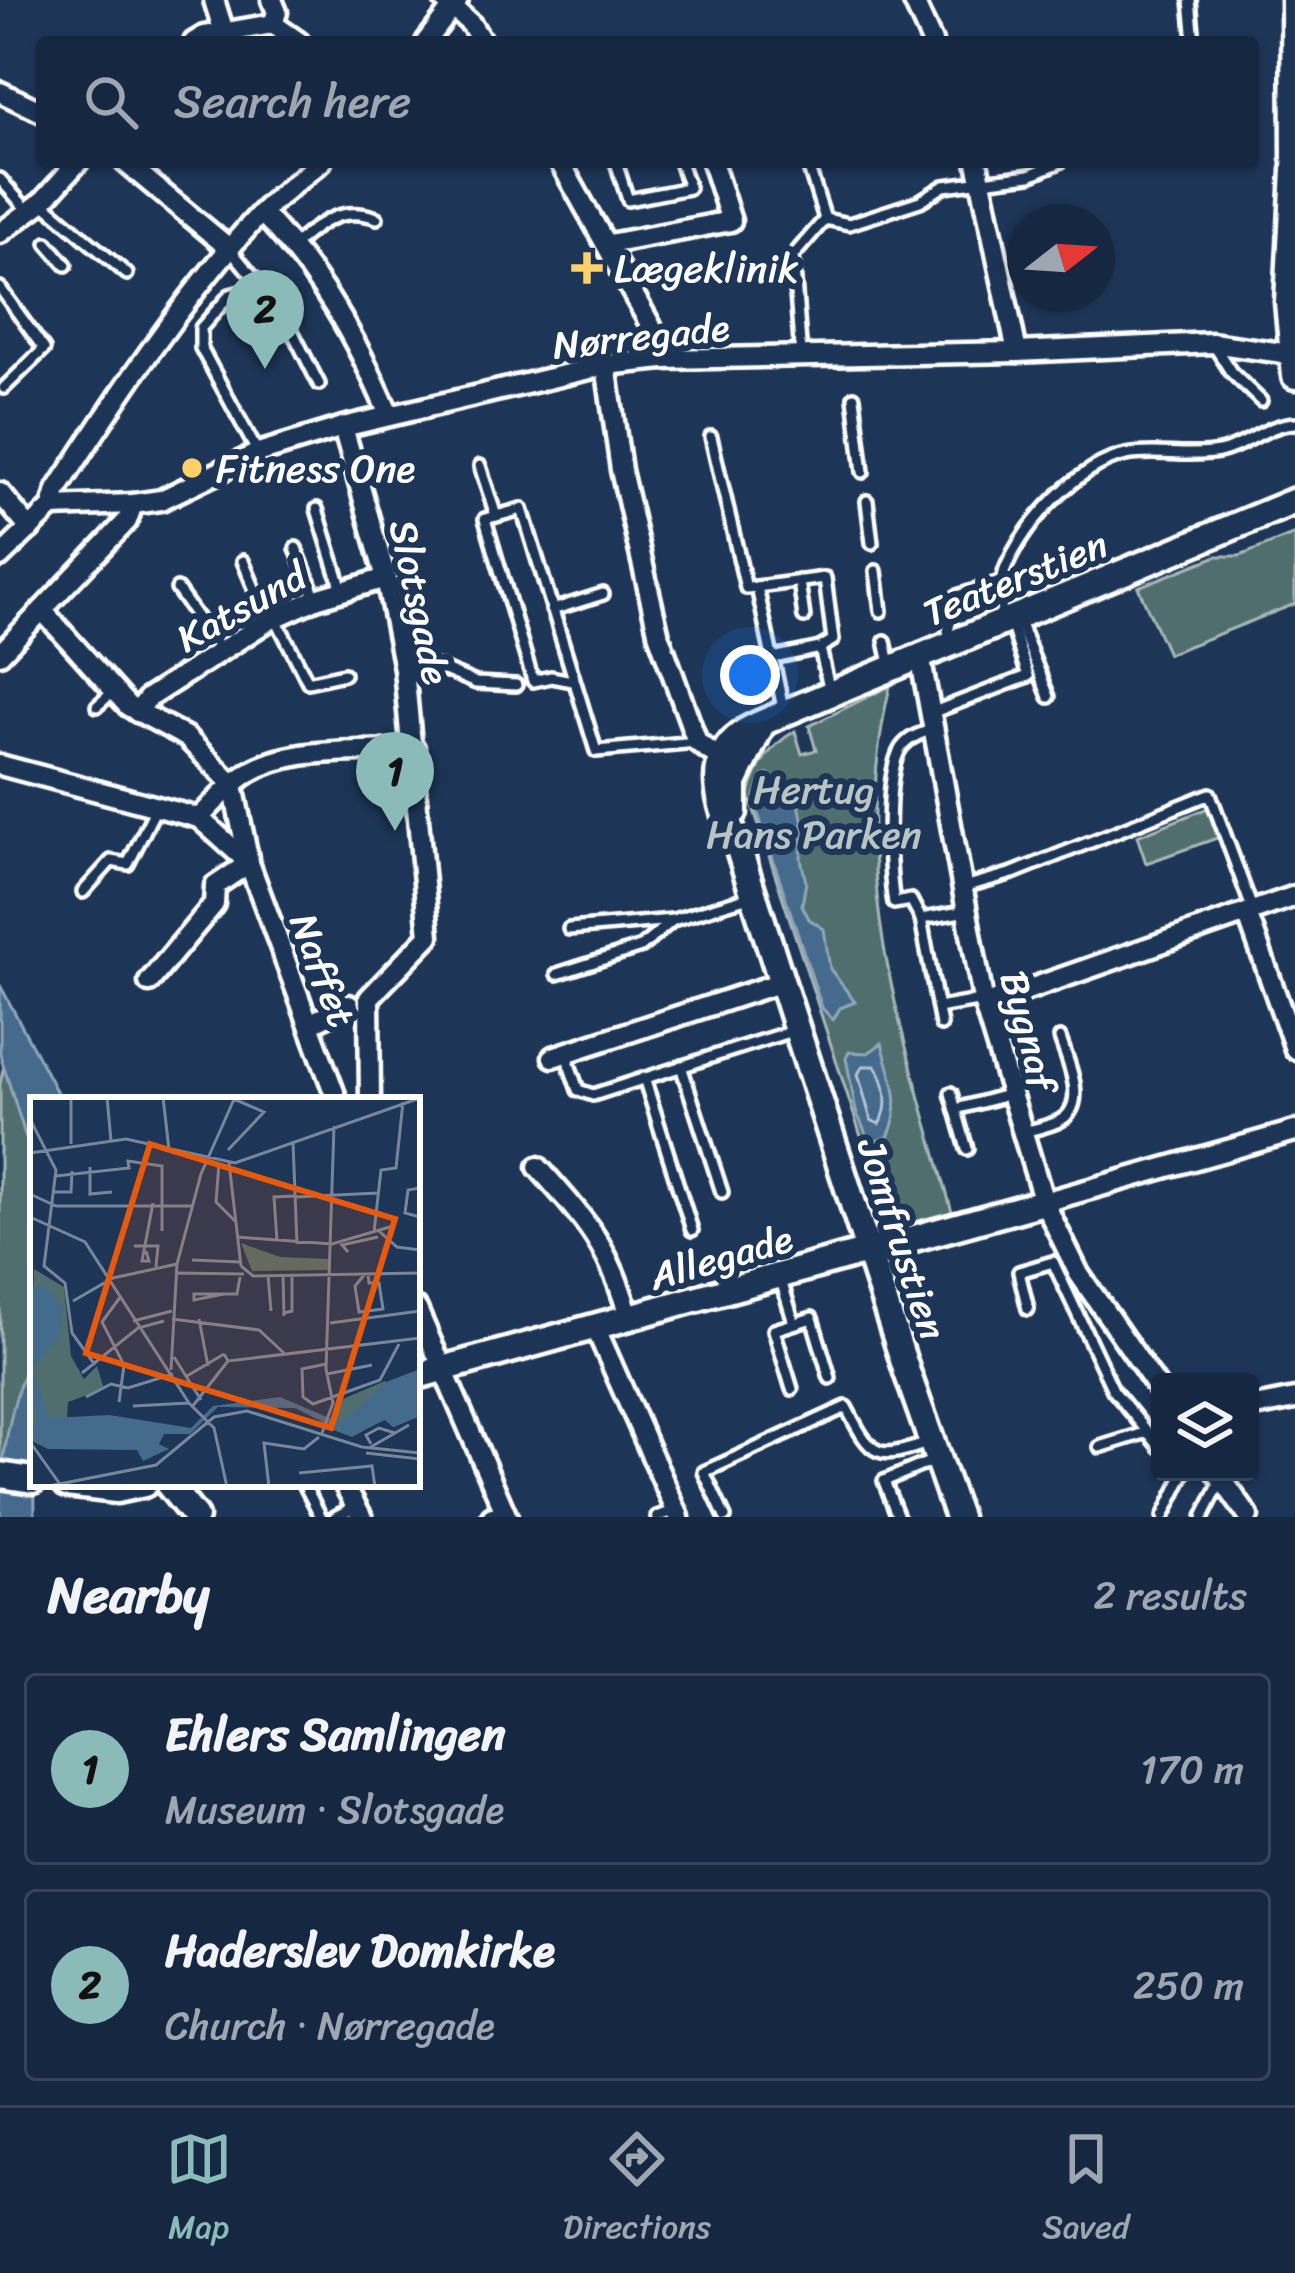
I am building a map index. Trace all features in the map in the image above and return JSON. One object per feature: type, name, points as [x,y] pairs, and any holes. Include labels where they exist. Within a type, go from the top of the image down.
[{"type":"street","points":[[214,0],[224,32]]},
{"type":"street","points":[[212,36],[273,32],[277,12],[272,0]]},
{"type":"street","points":[[913,0],[929,36]]},
{"type":"street","points":[[1294,0],[1295,158]]},
{"type":"street","points":[[430,36],[452,2],[478,36]]},
{"type":"street","points":[[0,92],[36,109]]},
{"type":"street","points":[[0,233],[30,213],[72,168]]},
{"type":"street","points":[[132,168],[230,249]]},
{"type":"street","points":[[0,557],[52,507],[57,490],[125,384],[230,249],[262,213],[314,168]]},
{"type":"street","points":[[564,168],[656,335],[663,359]]},
{"type":"street","points":[[608,244],[731,221],[714,168]]},
{"type":"street","points":[[1294,362],[1288,302],[1295,170]]},
{"type":"street","points":[[979,172],[1018,352]]},
{"type":"street","points":[[262,213],[330,296],[359,345],[389,415]]},
{"type":"street","name":"Nørregade","points":[[52,507],[161,500],[258,453],[343,427],[607,365],[801,356],[855,363],[1211,343],[1294,362]]},
{"type":"street","points":[[607,365],[620,470],[636,546],[697,742],[721,759],[741,734],[773,719]]},
{"type":"street","name":"Slotsgade","points":[[343,427],[386,578],[404,669],[429,936]]},
{"type":"street","points":[[0,493],[30,529]]},
{"type":"street","name":"Teaterstien","points":[[773,719],[1295,500]]},
{"type":"street","points":[[0,654],[127,521],[133,505]]},
{"type":"street","name":"Katsund","points":[[137,712],[148,698],[271,619],[316,599],[386,578]]},
{"type":"street","points":[[42,610],[114,691],[137,712],[186,737],[233,785]]},
{"type":"street","name":"Bygnaf","points":[[920,655],[984,1002],[1044,1202],[1079,1274],[1151,1378]]},
{"type":"street","name":"Jomfrustien","points":[[736,840],[734,783],[773,719]]},
{"type":"street","points":[[0,765],[200,818],[233,785],[265,765],[309,754],[414,748]]},
{"type":"street","name":"Jomfrustien","points":[[721,759],[718,798],[736,840],[958,1517]]},
{"type":"street","name":"Naffet","points":[[233,785],[249,863],[336,1097]]},
{"type":"street","name":"Naffet","points":[[200,818],[249,863]]},
{"type":"street","points":[[149,982],[214,904],[215,886],[249,863]]},
{"type":"street","points":[[984,1002],[1295,896]]},
{"type":"street","points":[[1250,912],[1295,1049]]},
{"type":"street","name":"Naffet","points":[[370,1097],[369,998],[429,936]]},
{"type":"street","points":[[562,1054],[782,982]]},
{"type":"street","points":[[309,1024],[349,1006]]},
{"type":"street","points":[[1044,1202],[1295,1131]]},
{"type":"street","points":[[538,1167],[602,1244],[616,1269],[630,1320]]},
{"type":"street","name":"Allegade","points":[[429,1374],[1044,1202]]},
{"type":"street","points":[[420,1324],[429,1374],[498,1516]]},
{"type":"street","points":[[596,1329],[678,1514]]},
{"type":"street","points":[[1259,1406],[1295,1399]]},
{"type":"street","points":[[0,1475],[30,1480]]},
{"type":"street","points":[[1223,1481],[1248,1516]]},
{"type":"street","points":[[92,1487],[130,1487]]},
{"type":"street","points":[[170,1487],[195,1517]]},
{"type":"lane","points":[[1190,0],[1193,36]]},
{"type":"lane","points":[[618,168],[628,200],[689,188],[685,168]]},
{"type":"lane","points":[[809,168],[826,220]]},
{"type":"lane","points":[[826,220],[849,224],[920,201],[979,172],[1030,175],[1046,168]]},
{"type":"lane","points":[[0,178],[30,213],[127,274]]},
{"type":"lane","points":[[293,246],[328,216],[363,213],[377,218]]},
{"type":"lane","points":[[801,356],[793,256],[826,220]]},
{"type":"lane","points":[[46,243],[66,265]]},
{"type":"lane","points":[[230,249],[283,313],[319,384]]},
{"type":"lane","points":[[258,453],[201,348],[200,328],[230,295],[263,286]]},
{"type":"lane","points":[[0,288],[44,350],[4,388]]},
{"type":"lane","points":[[1211,343],[1231,373],[1262,401]]},
{"type":"lane","points":[[854,397],[863,472]]},
{"type":"lane","points":[[941,1025],[922,919],[911,901],[894,903],[890,818],[896,759],[901,748],[932,721],[1028,676],[1009,617],[1004,569],[1079,473],[1126,455],[1210,454],[1236,448],[1274,425],[1295,423]]},
{"type":"lane","points":[[711,436],[746,588],[825,578],[833,640],[820,648],[773,658]]},
{"type":"lane","points":[[480,466],[496,516]]},
{"type":"lane","points":[[867,501],[872,543]]},
{"type":"lane","points":[[317,508],[342,590]]},
{"type":"lane","points":[[572,680],[550,676],[533,681],[485,519],[522,509],[596,751],[697,742]]},
{"type":"lane","points":[[296,548],[316,599]]},
{"type":"lane","points":[[243,561],[308,682],[344,674]]},
{"type":"lane","points":[[876,571],[881,611]]},
{"type":"lane","points":[[952,642],[948,631],[957,596],[1003,580]]},
{"type":"lane","points":[[799,581],[804,616]]},
{"type":"lane","points":[[758,586],[773,658],[773,719]]},
{"type":"lane","points":[[177,589],[220,650]]},
{"type":"lane","points":[[552,610],[604,594]]},
{"type":"lane","points":[[1009,617],[1049,698]]},
{"type":"lane","points":[[885,641],[891,668]]},
{"type":"lane","points":[[820,648],[830,694]]},
{"type":"lane","points":[[404,669],[435,666],[476,683],[516,685]]},
{"type":"lane","points":[[97,706],[114,691]]},
{"type":"lane","points":[[964,887],[1013,873],[1210,794],[1250,912]]},
{"type":"lane","points":[[83,892],[111,861],[128,864],[156,808]]},
{"type":"lane","points":[[569,929],[673,920],[754,895]]},
{"type":"lane","points":[[922,919],[968,910]]},
{"type":"lane","points":[[557,974],[641,947],[673,920]]},
{"type":"lane","points":[[938,1008],[984,1002]]},
{"type":"lane","points":[[562,1054],[578,1090],[593,1095],[797,1030]]},
{"type":"lane","points":[[1023,1132],[1063,1119],[1076,1094],[1060,1037]]},
{"type":"lane","points":[[682,1066],[722,1192]]},
{"type":"lane","points":[[644,1078],[692,1230]]},
{"type":"lane","points":[[951,1093],[967,1149]]},
{"type":"lane","points":[[956,1109],[1011,1094]]},
{"type":"lane","points":[[1028,1309],[1019,1272],[1053,1262],[1113,1390],[1151,1436]]},
{"type":"lane","points":[[780,1277],[794,1323]]},
{"type":"lane","points":[[792,1389],[774,1330],[794,1323],[812,1318],[830,1378]]},
{"type":"lane","points":[[725,1517],[704,1472],[846,1407],[867,1447],[877,1454],[934,1450]]},
{"type":"lane","points":[[1100,1448],[1148,1432]]},
{"type":"lane","points":[[898,1517],[884,1481],[934,1450]]},
{"type":"lane","points":[[1163,1517],[1179,1481]]},
{"type":"lane","points":[[1203,1517],[1217,1481]]},
{"type":"lane","points":[[309,1487],[321,1517]]},
{"type":"lane","points":[[335,1517],[359,1512]]},
{"type":"lane","points":[[657,1517],[678,1514]]},
{"type":"green space","points":[[1295,534],[1295,604],[1168,654],[1138,587],[1217,556],[1240,556]]},
{"type":"green space","name":"Hertug Hans Parken","points":[[890,686],[878,757],[876,889],[898,1015],[952,1212],[891,1228],[749,795],[765,758],[786,737],[795,731],[802,754],[816,750],[809,726]]},
{"type":"green space","points":[[1208,808],[1220,837],[1146,863],[1137,836]]},
{"type":"green space","points":[[4,1065],[30,1150],[30,1360],[10,1423],[4,1461],[0,1460],[0,1084]]},
{"type":"water","points":[[769,774],[799,804],[806,882],[802,905],[809,919],[824,929],[830,969],[855,1002],[840,1008],[833,1020],[822,1008],[757,811],[755,796],[763,776]]},
{"type":"water","points":[[0,985],[59,1097],[30,1097],[30,1150],[0,1055]]},
{"type":"water","points":[[882,1043],[895,1112],[888,1137],[870,1143],[856,1111],[846,1058],[849,1052],[868,1053]]},
{"type":"water","points":[[30,1358],[30,1487],[35,1487],[35,1517],[0,1517],[2,1474],[18,1390]]},
{"type":"place","name":"Lægeklinik","points":[[587,268]]},
{"type":"place","name":"Haderslev Domkirke","points":[[265,369]]},
{"type":"place","name":"Fitness One","points":[[192,468]]},
{"type":"place","name":"Ehlers Samlingen","points":[[395,831]]}]
